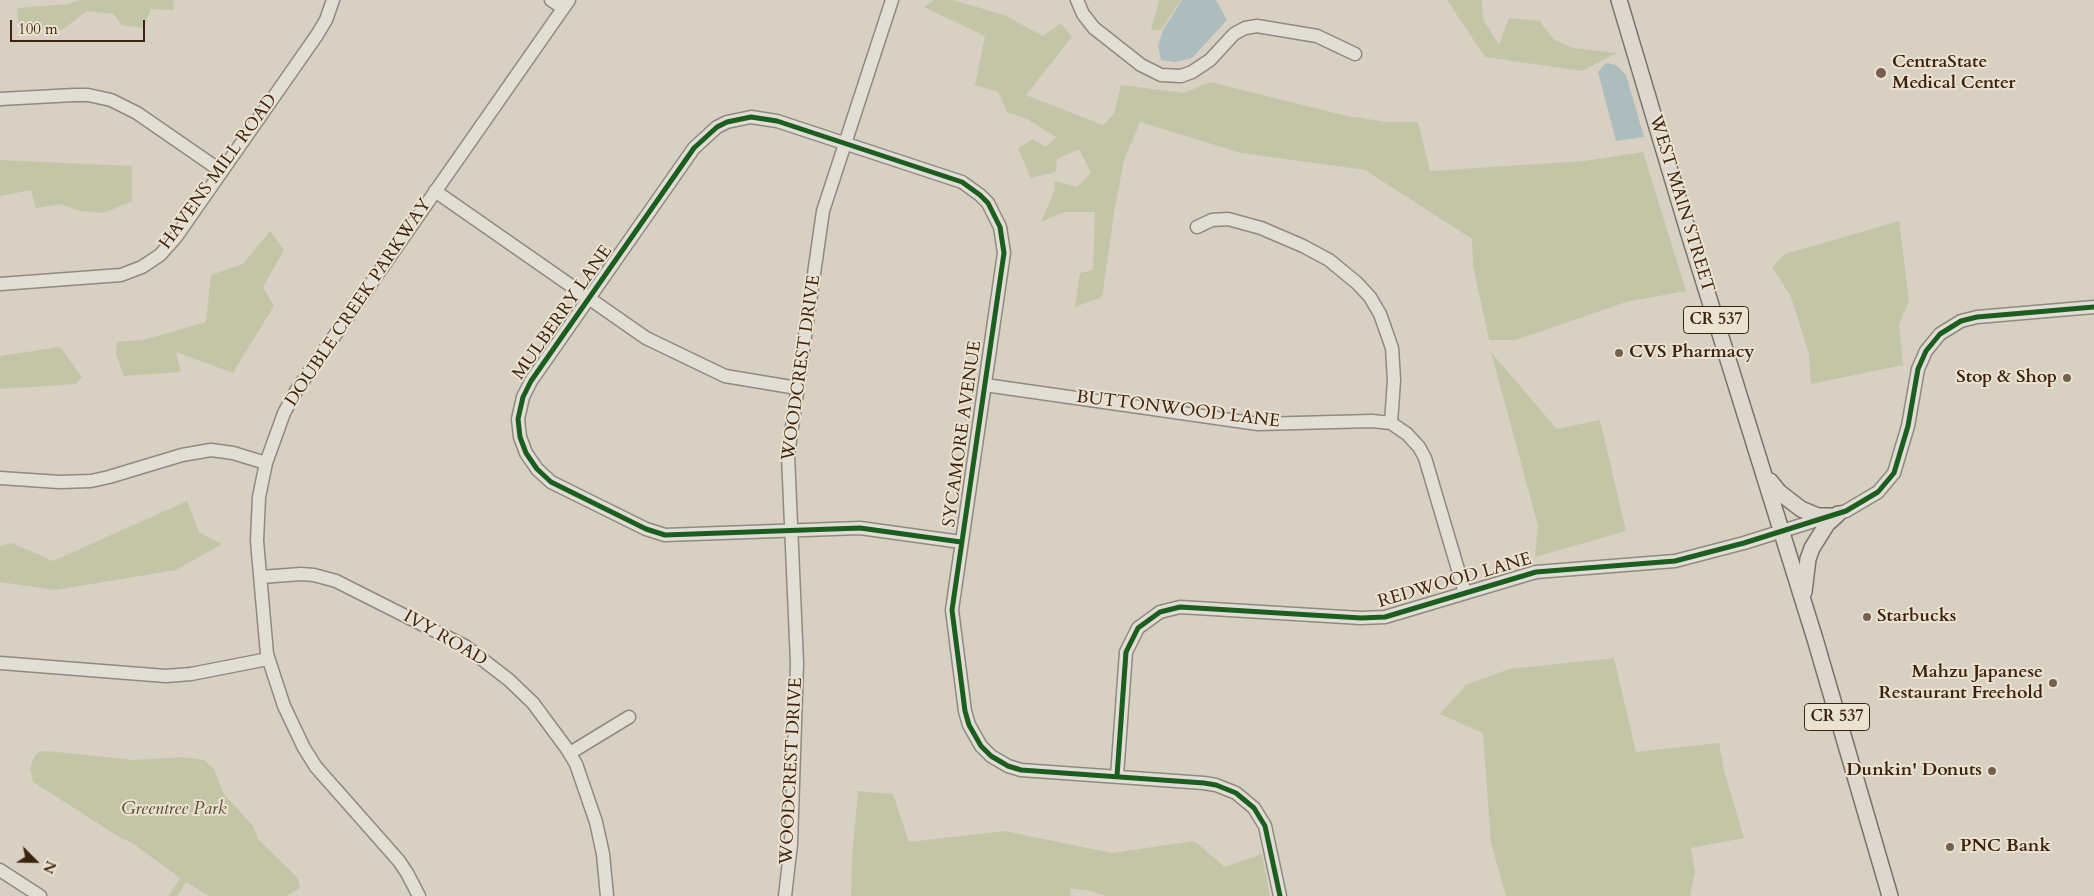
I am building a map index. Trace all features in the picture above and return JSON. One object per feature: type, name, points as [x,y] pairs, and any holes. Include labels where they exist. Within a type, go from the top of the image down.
[{"type":"main road","name":"WEST MAIN STREET","points":[[1620,0],[1688,231],[1783,532],[1890,896]]},
{"type":"main road","points":[[1765,474],[1779,492],[1790,502],[1812,514],[1834,515]]},
{"type":"main road","points":[[1803,601],[1808,559],[1812,548],[1834,515]]},
{"type":"street","name":"HAVENS MILL ROAD","points":[[0,284],[108,278],[122,275],[142,268],[168,247],[317,35],[326,20],[333,0]]},
{"type":"street","points":[[551,0],[566,4]]},
{"type":"street","name":"WOODCREST DRIVE","points":[[785,896],[791,844],[797,663],[788,455],[823,211],[892,0]]},
{"type":"street","points":[[1077,0],[1083,14],[1094,28],[1141,65],[1160,75],[1181,76],[1192,72],[1210,60],[1234,34],[1245,28],[1257,26],[1316,36],[1355,54]]},
{"type":"street","name":"DOUBLE CREEK PARKWAY","points":[[419,896],[399,861],[316,767],[290,720],[268,659],[257,524],[259,497],[266,463],[284,413],[296,391],[566,4]]},
{"type":"street","points":[[0,99],[88,95],[111,100],[137,113],[221,171]]},
{"type":"street","name":"SYCAMORE AVENUE","points":[[727,122],[751,117],[768,118],[962,182],[980,195],[994,212],[1002,232],[1004,253],[952,617],[965,711],[974,736],[991,756],[1008,766],[1021,770],[1204,783],[1216,785],[1236,793],[1254,808],[1265,826],[1280,896]]},
{"type":"street","name":"MULBERRY LANE","points":[[727,122],[710,131],[694,148],[530,381],[523,397],[518,419],[520,437],[526,453],[537,469],[556,485],[646,529],[665,535],[860,528],[962,542]]},
{"type":"street","points":[[435,191],[646,338],[717,373],[734,378],[797,388]]},
{"type":"street","points":[[1197,227],[1212,220],[1228,219],[1261,228],[1303,246],[1328,260],[1357,283],[1370,297],[1380,314],[1392,348],[1394,380],[1391,423],[1407,434],[1419,447],[1425,458],[1465,593]]},
{"type":"street","name":"REDWOOD LANE","points":[[1116,776],[1126,652],[1138,628],[1154,614],[1180,607],[1375,618],[1396,615],[1536,572],[1557,568],[1675,561],[1716,552],[1783,532],[1834,515],[1869,499],[1878,492],[1894,473],[1908,426],[1918,369],[1926,351],[1940,334],[1954,324],[1977,317],[2094,308]]},
{"type":"street","name":"BUTTONWOOD LANE","points":[[985,385],[1258,424],[1372,421],[1391,423]]},
{"type":"street","points":[[0,478],[59,482],[91,481],[109,478],[191,452],[211,450],[233,453],[266,463]]},
{"type":"street","name":"IVY ROAD","points":[[261,578],[296,574],[314,575],[329,579],[441,632],[465,646],[496,669],[527,697],[570,753],[576,764],[596,822],[603,854],[608,896]]},
{"type":"street","points":[[0,663],[166,676],[191,674],[268,659]]},
{"type":"street","points":[[570,753],[629,717]]},
{"type":"street","points":[[0,870],[40,896]]},
{"type":"green space","points":[[80,0],[173,0],[174,10],[151,9],[143,28],[121,25],[114,14],[87,11],[62,30],[19,28],[17,8],[69,4]]},
{"type":"green space","points":[[934,0],[953,0],[1004,15],[1043,36],[1061,23],[1072,37],[1026,95],[1103,125],[1114,114],[1121,85],[1184,93],[1210,82],[1347,116],[1387,122],[1418,122],[1430,171],[1584,161],[1643,152],[1686,291],[1626,302],[1516,340],[1489,340],[1473,266],[1472,239],[1365,170],[1241,153],[1140,122],[1124,160],[1102,297],[1075,307],[1080,273],[1093,270],[1095,212],[1064,212],[1041,222],[1055,189],[1054,181],[1077,187],[1091,173],[1079,149],[1057,159],[1056,172],[1031,178],[1018,149],[1032,139],[1046,147],[1056,137],[1027,119],[1007,112],[998,92],[975,85],[985,36],[924,7]]},
{"type":"green space","points":[[1159,0],[1181,0],[1161,30],[1151,30]]},
{"type":"green space","points":[[1447,0],[1482,0],[1483,19],[1499,45],[1509,18],[1540,21],[1553,39],[1573,48],[1617,53],[1582,71],[1485,57]]},
{"type":"green space","points":[[0,160],[132,166],[132,201],[104,213],[80,211],[61,204],[36,208],[31,190],[0,196]]},
{"type":"green space","points":[[1899,221],[1909,301],[1899,324],[1903,365],[1811,384],[1809,354],[1791,297],[1772,267],[1785,254]]},
{"type":"green space","points":[[270,231],[284,250],[263,287],[274,306],[233,373],[176,352],[181,372],[124,376],[116,354],[117,342],[143,340],[206,322],[211,275],[243,264]]},
{"type":"green space","points":[[60,347],[82,377],[76,384],[0,389],[0,356]]},
{"type":"green space","points":[[1491,352],[1557,429],[1600,420],[1626,531],[1535,557],[1538,526]]},
{"type":"green space","points":[[187,501],[199,532],[222,544],[176,570],[55,590],[0,582],[0,546],[12,543],[53,561]]},
{"type":"green space","points":[[1614,658],[1636,752],[1719,743],[1724,771],[1744,838],[1691,848],[1695,872],[1690,896],[1506,896],[1491,843],[1483,733],[1440,714],[1466,685],[1509,669]]},
{"type":"green space","name":"Greentree Park","points":[[47,751],[134,760],[183,757],[204,760],[214,769],[223,793],[253,826],[259,840],[298,878],[300,888],[286,896],[209,896],[186,882],[177,896],[169,896],[180,878],[132,843],[121,838],[33,782],[30,769],[34,757],[39,752]]},
{"type":"green space","points":[[858,791],[893,794],[909,842],[1004,831],[1112,853],[1194,841],[1225,867],[1262,854],[1270,896],[1106,896],[1091,891],[1070,888],[1071,896],[851,896],[852,858]]},
{"type":"shaded area","points":[[1182,0],[1216,0],[1227,20],[1192,58],[1175,62],[1161,60],[1158,46],[1163,30]]},
{"type":"shaded area","points":[[1606,63],[1616,65],[1626,75],[1644,137],[1616,141],[1598,72]]},
{"type":"cycle path","points":[[961,542],[860,528],[665,535],[646,529],[551,482],[537,469],[526,453],[520,437],[518,419],[523,397],[531,381],[694,148],[717,127],[727,122],[751,117],[777,121],[962,182],[988,203],[1000,227],[1004,253],[952,610],[965,711],[969,725],[981,746],[991,756],[1008,766],[1021,770],[1204,783],[1216,785],[1236,793],[1254,808],[1265,826],[1280,896]]},
{"type":"cycle path","points":[[1117,776],[1126,652],[1138,628],[1160,612],[1180,607],[1361,618],[1385,617],[1536,572],[1675,561],[1744,543],[1846,511],[1878,492],[1894,473],[1908,426],[1918,369],[1926,351],[1940,334],[1961,321],[1977,317],[2094,307]]},
{"type":"place","name":"CentraState Medical Center","points":[[1881,73]]},
{"type":"place","name":"CVS Pharmacy","points":[[1619,353]]},
{"type":"place","name":"Stop & Shop","points":[[2067,378]]},
{"type":"place","name":"Starbucks","points":[[1867,617]]},
{"type":"place","name":"Mahzu Japanese Restaurant Freehold","points":[[2053,683]]},
{"type":"place","name":"Dunkin' Donuts","points":[[1992,771]]},
{"type":"place","name":"PNC Bank","points":[[1950,847]]}]
